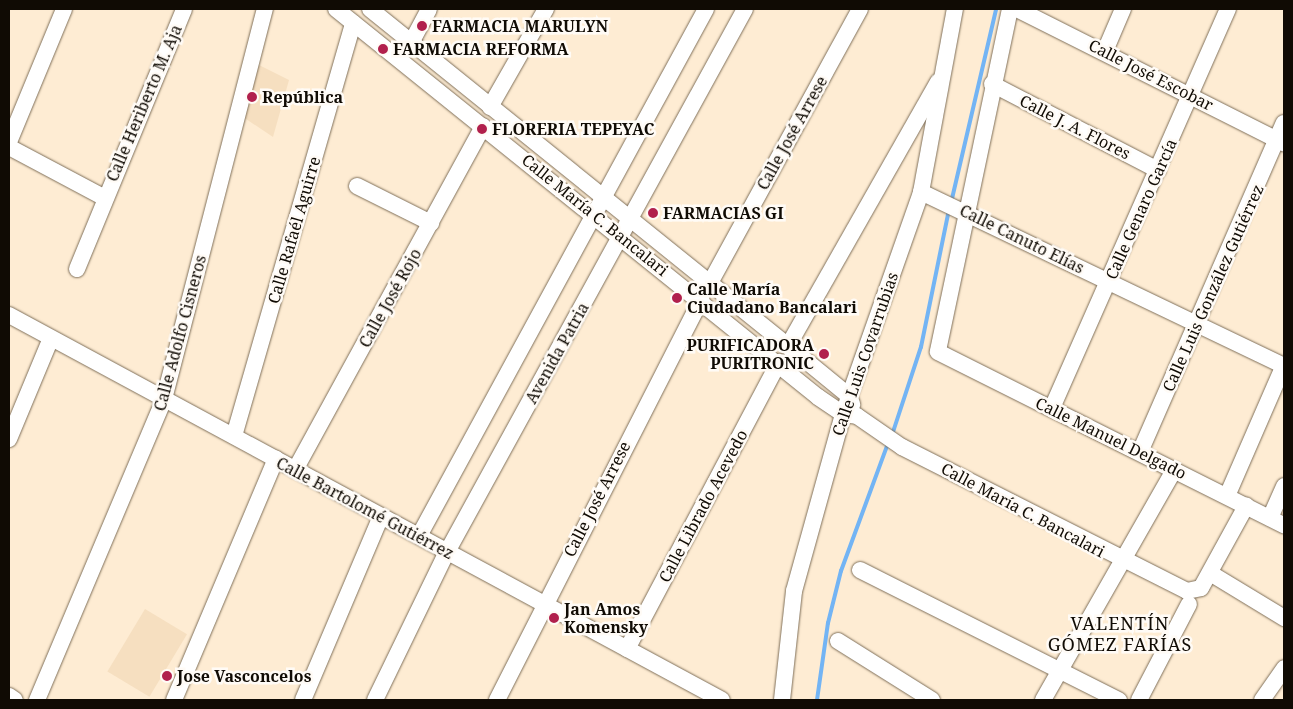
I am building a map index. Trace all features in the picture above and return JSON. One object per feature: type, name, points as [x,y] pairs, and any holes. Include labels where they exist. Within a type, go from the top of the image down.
[{"type":"street","points":[[9,142],[12,125],[64,9]]},
{"type":"street","name":"Calle Heriberto M. Aja","points":[[77,269],[184,9]]},
{"type":"street","name":"Calle Adolfo Cisneros","points":[[37,700],[164,399],[264,9]]},
{"type":"street","name":"Calle María C. Bancalari","points":[[336,9],[780,362],[854,417],[902,447],[1193,598]]},
{"type":"street","name":"Calle María C. Bancalari","points":[[370,9],[849,396]]},
{"type":"street","points":[[411,43],[429,9]]},
{"type":"street","points":[[490,107],[546,9]]},
{"type":"street","name":"Avenida Patria","points":[[419,536],[706,9]]},
{"type":"street","name":"Avenida Patria","points":[[375,700],[447,552],[632,220],[745,9]]},
{"type":"street","name":"Calle José Arrese","points":[[710,283],[860,9]]},
{"type":"street","name":"Calle Luis Covarrubias","points":[[782,700],[794,591],[854,417],[849,396],[928,194],[944,71],[955,9]]},
{"type":"street","points":[[966,211],[992,84],[1010,9]]},
{"type":"street","name":"Calle José Escobar","points":[[1018,9],[1281,141]]},
{"type":"street","points":[[1105,51],[1123,9]]},
{"type":"street","name":"Calle Genaro García","points":[[1052,408],[1228,9]]},
{"type":"street","name":"Calle Rafaél Aguirre","points":[[234,436],[353,23]]},
{"type":"street","points":[[788,346],[944,71]]},
{"type":"street","name":"Calle J. A. Flores","points":[[992,84],[1158,170]]},
{"type":"street","name":"Calle Luis González Gutiérrez","points":[[1140,452],[1200,324],[1281,141],[1284,123]]},
{"type":"street","name":"Calle José Rojo","points":[[295,470],[483,126]]},
{"type":"street","points":[[9,147],[105,198]]},
{"type":"street","points":[[357,186],[431,223]]},
{"type":"street","name":"Calle Canuto Elías","points":[[928,194],[1284,366]]},
{"type":"street","name":"Calle Manuel Delgado","points":[[966,211],[938,352],[1277,521]]},
{"type":"street","name":"Calle José Arrese","points":[[497,700],[543,604],[701,299]]},
{"type":"street","name":"Calle Bartolomé Gutiérrez","points":[[9,315],[722,700]]},
{"type":"street","points":[[9,439],[51,338]]},
{"type":"street","name":"Calle Librado Acevedo","points":[[627,649],[780,362]]},
{"type":"street","points":[[1227,496],[1284,366]]},
{"type":"street","points":[[174,700],[276,459]]},
{"type":"street","points":[[1043,700],[1120,560],[1174,470]]},
{"type":"street","points":[[1277,521],[1284,486]]},
{"type":"street","points":[[1139,700],[1193,598],[1210,573],[1246,506]]},
{"type":"street","points":[[303,700],[382,516]]},
{"type":"street","points":[[860,570],[1119,700]]},
{"type":"street","points":[[1210,573],[1284,618]]},
{"type":"street","points":[[838,641],[913,696],[932,700]]},
{"type":"street","points":[[1262,700],[1284,668]]},
{"type":"street","points":[[9,696],[16,700]]},
{"type":"shaded area","points":[[257,64],[289,80],[273,137],[243,117]]},
{"type":"shaded area","points":[[145,609],[187,634],[149,697],[107,672]]},
{"type":"waterway","points":[[951,203],[996,9]]},
{"type":"waterway","points":[[892,435],[921,347],[949,209]]},
{"type":"waterway","points":[[817,700],[828,623],[841,571],[888,443]]},
{"type":"place","name":"FARMACIA MARULYN","points":[[422,26]]},
{"type":"place","name":"FARMACIA REFORMA","points":[[383,49]]},
{"type":"place","name":"República","points":[[252,97]]},
{"type":"place","name":"FLORERIA TEPEYAC","points":[[482,129]]},
{"type":"place","name":"FARMACIAS GI","points":[[653,213]]},
{"type":"place","name":"Calle María Ciudadano Bancalari","points":[[677,298]]},
{"type":"place","name":"PURIFICADORA PURITRONIC","points":[[824,354]]},
{"type":"place","name":"Jan Amos Komensky","points":[[554,618]]},
{"type":"place","name":"Jose Vasconcelos","points":[[167,676]]},
{"type":"district","name":"VALENTÍN GÓMEZ FARÍAS","points":[[1120,634]]}]
